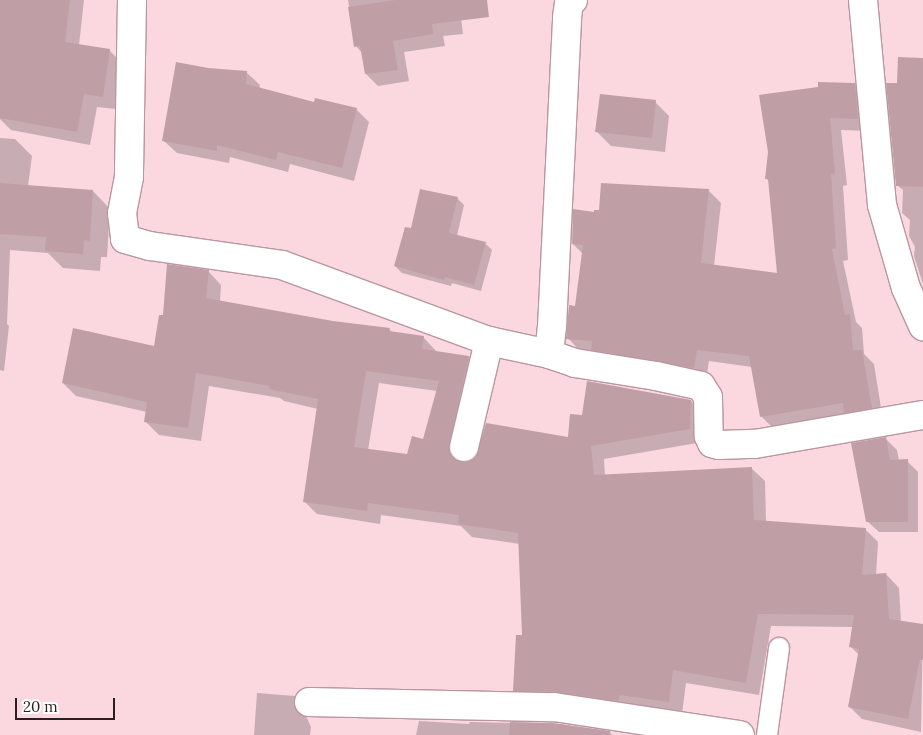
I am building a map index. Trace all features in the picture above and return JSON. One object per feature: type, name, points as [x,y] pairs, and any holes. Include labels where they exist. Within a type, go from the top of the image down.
[{"type":"street","points":[[132,0],[129,177],[122,214],[125,239],[150,246],[282,265],[489,341],[549,354],[575,363],[656,376],[701,386],[708,397],[709,436],[712,443],[719,445],[755,444],[923,415]]},
{"type":"street","points":[[549,354],[552,327],[566,17],[569,3],[573,0]]},
{"type":"street","points":[[863,0],[882,204],[906,288],[923,326]]},
{"type":"street","points":[[464,447],[489,341]]},
{"type":"street","points":[[309,702],[554,707],[740,735]]},
{"type":"lane","points":[[767,735],[779,648]]},
{"type":"building","points":[[0,0],[70,0],[65,42],[110,49],[103,97],[84,94],[77,132],[0,118]]},
{"type":"building","points":[[396,0],[487,0],[489,17],[432,24],[433,34],[393,41],[398,70],[365,74],[360,46],[354,47],[348,7]]},
{"type":"building","points":[[898,57],[923,58],[923,187],[896,186],[886,83],[897,83]]},
{"type":"building","points":[[176,62],[208,68],[247,71],[246,84],[314,102],[315,98],[357,108],[342,168],[278,152],[276,160],[217,145],[217,151],[162,141]]},
{"type":"building","points":[[818,82],[855,83],[858,119],[830,118],[835,173],[831,174],[836,248],[832,249],[845,315],[850,314],[853,350],[862,350],[872,408],[844,413],[843,403],[760,417],[749,356],[697,350],[694,368],[591,350],[592,341],[566,339],[569,305],[575,306],[583,245],[572,244],[573,209],[594,212],[594,210],[599,210],[601,183],[709,189],[701,263],[777,273],[768,179],[765,179],[768,152],[759,95],[818,87]]},
{"type":"building","points":[[600,94],[656,100],[652,138],[595,132]]},
{"type":"building","points":[[0,183],[93,190],[90,241],[84,240],[83,254],[45,251],[46,237],[0,234]]},
{"type":"building","points":[[420,189],[458,197],[449,233],[486,242],[474,285],[445,277],[444,280],[394,266],[405,227],[411,228]]},
{"type":"building","points":[[167,264],[209,270],[206,298],[333,321],[390,328],[389,331],[424,336],[422,349],[469,356],[449,444],[449,452],[453,458],[460,462],[469,462],[476,457],[486,423],[568,437],[570,414],[582,415],[587,381],[691,400],[690,429],[591,446],[594,475],[752,467],[754,520],[866,528],[862,575],[886,573],[889,619],[923,624],[923,660],[920,659],[908,719],[848,707],[859,649],[849,647],[854,615],[758,614],[746,683],[673,670],[669,702],[620,695],[618,701],[556,692],[513,691],[516,635],[522,635],[518,533],[458,524],[459,515],[368,503],[367,511],[303,502],[318,399],[269,389],[270,386],[196,373],[188,428],[144,422],[147,402],[62,383],[73,328],[154,346],[159,315],[163,315]],"holes":[[[366,371],[439,381],[423,439],[412,436],[407,454],[354,447]]]},
{"type":"building","points":[[886,437],[890,460],[908,459],[908,522],[866,522],[851,443]]},
{"type":"building","points":[[510,722],[553,723],[610,731],[609,735],[509,735]]}]
